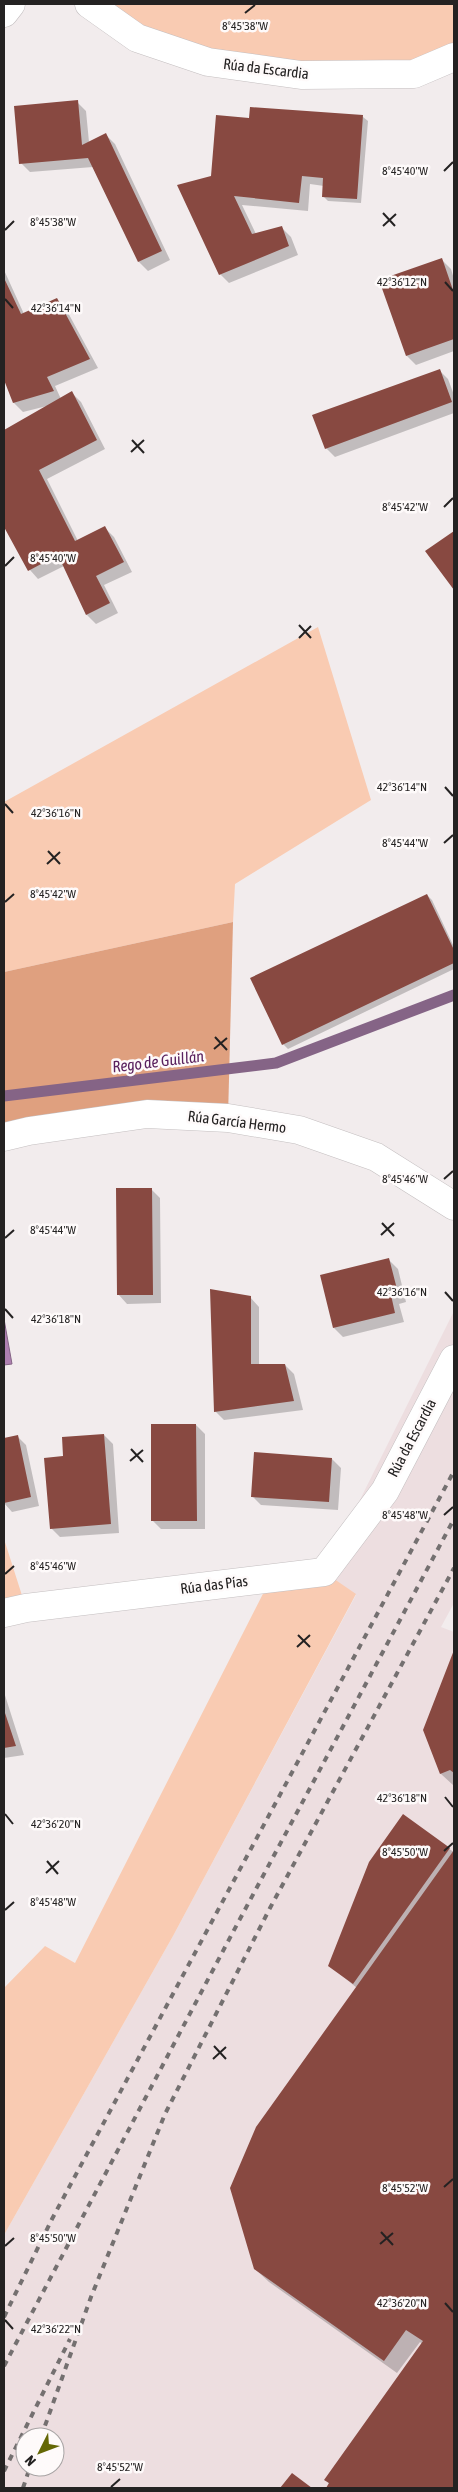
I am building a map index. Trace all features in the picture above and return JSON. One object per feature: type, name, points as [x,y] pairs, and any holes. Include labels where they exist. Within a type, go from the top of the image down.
[{"type":"street","points":[[4,14],[11,4]]},
{"type":"street","name":"Rúa da Escardia","points":[[89,4],[137,38],[217,63],[302,75],[414,74],[454,57]]},
{"type":"street","name":"Rúa García Hermo","points":[[4,1137],[29,1131],[147,1114],[228,1118],[299,1130],[376,1157],[454,1206]]},
{"type":"street","name":"Rúa da Escardia","points":[[385,1491],[454,1359]]},
{"type":"street","name":"Rúa das Pías","points":[[4,1613],[26,1608],[324,1572],[385,1491]]},
{"type":"shaded area","points":[[89,4],[454,4],[454,57],[414,74],[208,62]]},
{"type":"shaded area","points":[[318,627],[371,800],[235,884],[233,922],[4,972],[4,802]]},
{"type":"shaded area","points":[[233,922],[228,1118],[4,1137],[4,972]]},
{"type":"shaded area","points":[[454,1311],[454,1603],[441,1627],[454,1632],[454,2488],[4,2488],[4,2235],[173,1936],[356,1595],[324,1572]]},
{"type":"shaded area","points":[[4,1319],[12,1364],[4,1365]]},
{"type":"shaded area","points":[[4,1539],[26,1608],[4,1609]]},
{"type":"shaded area","points":[[324,1572],[356,1594],[173,1936],[4,2235],[4,1988],[45,1946],[75,1963],[271,1578]]},
{"type":"building","points":[[78,100],[82,145],[106,133],[162,251],[138,262],[88,158],[19,164],[14,106]]},
{"type":"building","points":[[250,107],[363,115],[357,199],[322,197],[323,178],[302,176],[299,203],[234,196],[252,234],[282,226],[289,246],[219,275],[177,185],[211,176],[216,115],[249,118]]},
{"type":"building","points":[[442,258],[454,293],[454,339],[406,356],[379,280]]},
{"type":"building","points":[[4,278],[21,314],[57,298],[90,359],[47,377],[54,391],[13,403],[4,380]]},
{"type":"building","points":[[440,369],[452,402],[325,449],[312,415]]},
{"type":"building","points":[[72,391],[97,440],[39,470],[75,541],[105,526],[124,562],[96,576],[110,603],[86,615],[58,555],[28,571],[4,527],[4,430]]},
{"type":"building","points":[[454,531],[454,590],[425,551]]},
{"type":"building","points":[[427,894],[454,950],[454,963],[282,1045],[250,978]]},
{"type":"building","points":[[116,1188],[152,1188],[153,1295],[117,1295]]},
{"type":"building","points":[[389,1258],[398,1293],[391,1295],[395,1313],[333,1328],[320,1275]]},
{"type":"building","points":[[210,1289],[251,1296],[251,1364],[285,1364],[294,1401],[214,1412]]},
{"type":"building","points":[[151,1424],[196,1424],[197,1521],[151,1521]]},
{"type":"building","points":[[104,1434],[111,1524],[50,1529],[44,1458],[63,1456],[62,1437]]},
{"type":"building","points":[[18,1435],[31,1497],[4,1503],[4,1438]]},
{"type":"building","points":[[254,1452],[332,1458],[329,1502],[251,1497]]},
{"type":"building","points":[[454,1650],[454,1773],[450,1770],[440,1774],[423,1730]]},
{"type":"building","points":[[4,1710],[16,1746],[4,1748]]},
{"type":"building","points":[[403,1814],[450,1848],[353,1984],[328,1966],[369,1862]]},
{"type":"building","points":[[454,1850],[454,2488],[326,2488],[329,2483],[324,2480],[423,2341],[406,2330],[384,2361],[254,2269],[230,2188],[256,2127]]},
{"type":"building","points":[[292,2473],[312,2488],[280,2488]]},
{"type":"waterway","name":"Rego de Guillán","points":[[4,1096],[276,1063],[454,995]]},
{"type":"railway","points":[[4,2317],[52,2219],[454,1471]]},
{"type":"railway","points":[[4,2366],[454,1519]]},
{"type":"railway","points":[[45,2427],[91,2297],[165,2114],[270,1908],[454,1568]]},
{"type":"railway","points":[[4,2471],[70,2339]]},
{"type":"railway","points":[[23,2488],[27,2477]]}]
